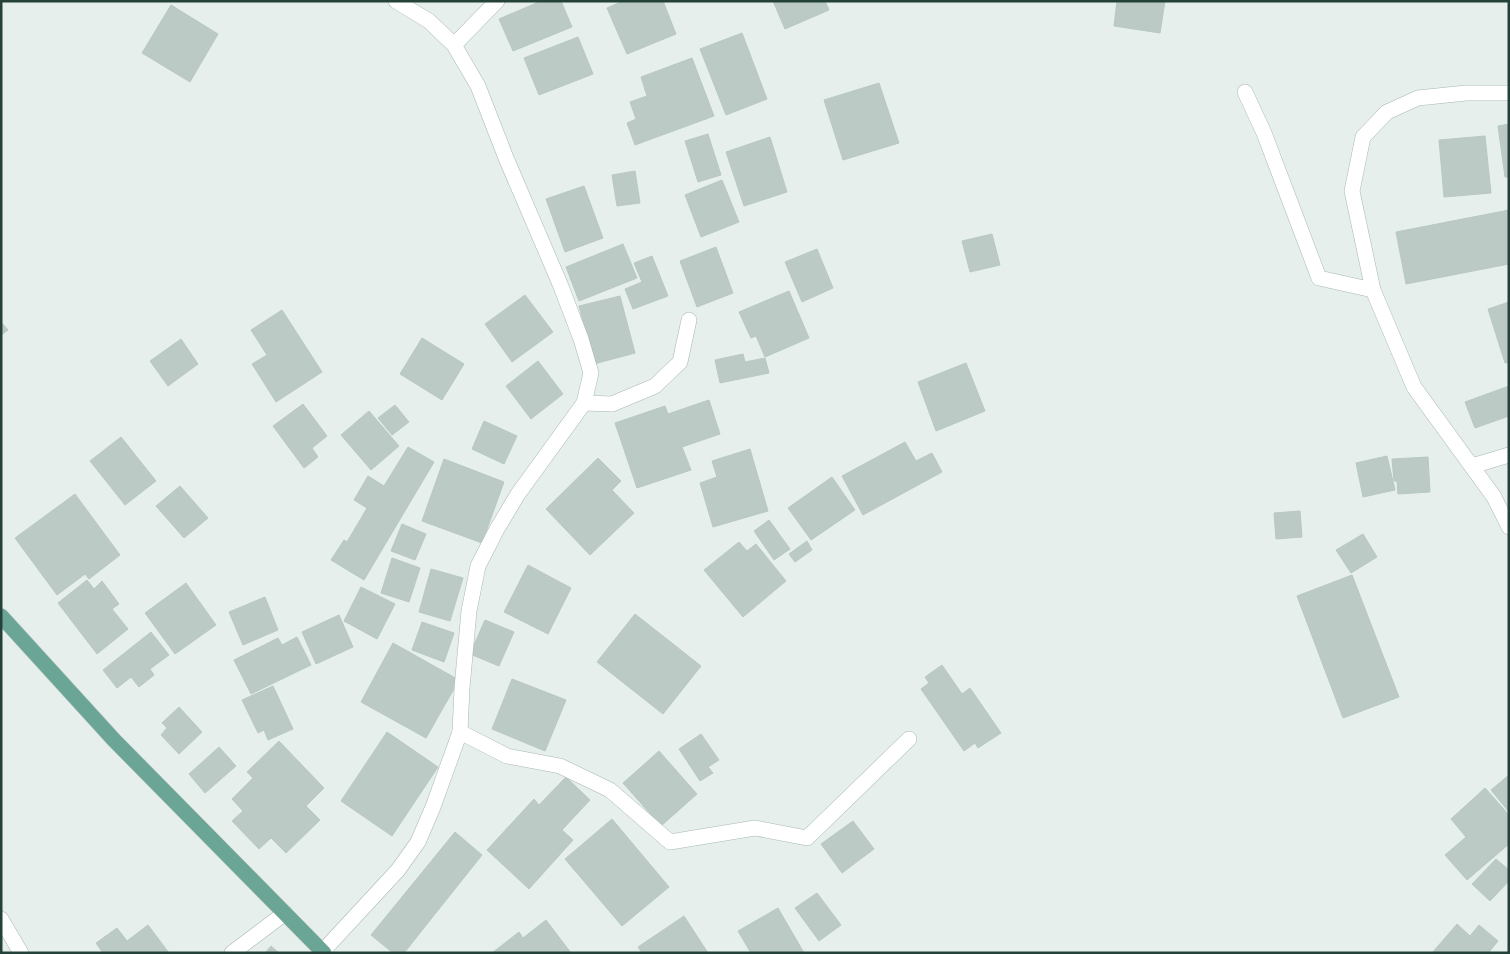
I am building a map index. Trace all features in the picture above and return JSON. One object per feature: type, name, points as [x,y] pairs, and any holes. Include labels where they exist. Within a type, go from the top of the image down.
[{"type":"main road","points":[[1,616],[114,740],[324,952]]},
{"type":"street","points":[[324,952],[398,870],[418,842],[433,807],[460,732],[469,610],[478,566],[518,494],[584,403],[591,373],[582,339],[478,86],[454,44],[429,21],[396,1]]},
{"type":"street","points":[[454,44],[497,1]]},
{"type":"street","points":[[1246,92],[1264,133],[1319,278],[1373,290]]},
{"type":"street","points":[[1509,93],[1466,93],[1418,98],[1387,112],[1363,137],[1352,191],[1373,290],[1414,387],[1494,497],[1509,527]]},
{"type":"street","points":[[584,403],[612,404],[655,386],[680,362],[689,320]]},
{"type":"street","points":[[1472,466],[1509,455]]},
{"type":"street","points":[[460,732],[507,756],[560,766],[610,790],[670,842],[755,828],[807,838],[909,739]]},
{"type":"street","points":[[232,953],[285,913]]},
{"type":"street","points":[[1,919],[21,953]]},
{"type":"building","points":[[541,1],[561,1],[572,27],[513,51],[499,19]]},
{"type":"building","points":[[623,1],[663,1],[676,34],[627,54],[607,8]]},
{"type":"building","points":[[773,1],[825,1],[829,10],[785,29]]},
{"type":"building","points":[[1117,1],[1165,1],[1160,33],[1114,26]]},
{"type":"building","points":[[171,5],[218,34],[190,82],[142,53]]},
{"type":"building","points":[[742,33],[767,99],[726,115],[700,49]]},
{"type":"building","points":[[578,37],[593,74],[539,95],[524,58]]},
{"type":"building","points":[[692,58],[714,116],[635,145],[627,123],[636,119],[630,102],[647,96],[641,77]]},
{"type":"building","points":[[879,83],[899,143],[843,160],[824,100]]},
{"type":"building","points":[[1509,124],[1509,177],[1505,177],[1498,126]]},
{"type":"building","points":[[708,134],[721,175],[698,182],[685,141]]},
{"type":"building","points":[[1485,136],[1491,193],[1444,197],[1439,140]]},
{"type":"building","points":[[770,137],[787,192],[744,206],[726,152]]},
{"type":"building","points":[[635,171],[640,203],[617,206],[612,175]]},
{"type":"building","points":[[722,180],[739,222],[701,237],[685,195]]},
{"type":"building","points":[[584,186],[603,238],[565,252],[546,199]]},
{"type":"building","points":[[1509,210],[1509,264],[1406,284],[1396,232]]},
{"type":"building","points":[[992,234],[1000,265],[970,272],[962,241]]},
{"type":"building","points":[[623,244],[637,278],[579,301],[566,267]]},
{"type":"building","points":[[716,247],[733,293],[697,307],[680,261]]},
{"type":"building","points":[[817,249],[833,288],[802,302],[785,262]]},
{"type":"building","points":[[652,256],[668,296],[633,309],[625,289],[642,282],[634,263]]},
{"type":"building","points":[[789,291],[809,338],[765,357],[756,336],[751,338],[739,312]]},
{"type":"building","points":[[525,295],[553,332],[512,362],[485,324]]},
{"type":"building","points":[[620,296],[635,353],[594,364],[579,306]]},
{"type":"building","points":[[1509,302],[1509,362],[1505,363],[1488,309]]},
{"type":"building","points":[[282,310],[322,372],[276,402],[252,364],[267,355],[251,330]]},
{"type":"building","points":[[1,322],[8,330],[1,335]]},
{"type":"building","points":[[422,338],[464,364],[442,400],[400,374]]},
{"type":"building","points":[[181,339],[198,364],[168,386],[150,361]]},
{"type":"building","points":[[743,354],[745,362],[765,358],[769,373],[720,383],[715,360]]},
{"type":"building","points":[[538,361],[563,394],[531,419],[506,386]]},
{"type":"building","points":[[966,363],[985,411],[936,431],[918,382]]},
{"type":"building","points":[[1509,386],[1509,416],[1475,428],[1465,402]]},
{"type":"building","points":[[709,400],[720,434],[682,447],[691,470],[637,488],[615,423],[665,406],[668,414]]},
{"type":"building","points":[[303,404],[327,436],[312,448],[318,457],[304,468],[273,426]]},
{"type":"building","points":[[395,405],[409,422],[392,435],[378,418]]},
{"type":"building","points":[[369,411],[399,446],[371,470],[341,435]]},
{"type":"building","points":[[484,421],[517,436],[504,464],[472,449]]},
{"type":"building","points":[[121,437],[156,481],[125,505],[90,461]]},
{"type":"building","points":[[905,442],[916,461],[932,453],[942,472],[863,515],[842,476]]},
{"type":"building","points":[[408,447],[434,462],[364,580],[331,560],[344,540],[347,542],[367,508],[354,500],[368,476],[384,486]]},
{"type":"building","points":[[750,449],[768,511],[713,527],[700,483],[717,477],[712,461]]},
{"type":"building","points":[[1387,456],[1395,490],[1363,497],[1356,463]]},
{"type":"building","points":[[1428,457],[1430,492],[1398,494],[1397,481],[1394,481],[1392,459]]},
{"type":"building","points":[[598,458],[621,481],[612,490],[634,513],[590,555],[546,509]]},
{"type":"building","points":[[444,459],[504,482],[482,543],[422,521]]},
{"type":"building","points":[[832,477],[855,510],[811,540],[788,508]]},
{"type":"building","points":[[180,486],[208,518],[184,538],[156,506]]},
{"type":"building","points":[[75,494],[120,555],[89,579],[85,574],[57,595],[15,538]]},
{"type":"building","points":[[1300,511],[1302,537],[1276,539],[1274,513]]},
{"type":"building","points":[[769,520],[790,549],[774,560],[754,531]]},
{"type":"building","points":[[402,524],[426,534],[415,560],[391,551]]},
{"type":"building","points":[[1363,534],[1377,557],[1351,573],[1336,550]]},
{"type":"building","points":[[807,541],[812,550],[795,562],[789,554]]},
{"type":"building","points":[[739,542],[747,551],[756,544],[786,581],[743,617],[704,570]]},
{"type":"building","points":[[392,558],[420,568],[409,602],[381,593]]},
{"type":"building","points":[[528,565],[571,588],[548,634],[504,612]]},
{"type":"building","points":[[431,569],[463,578],[450,621],[419,612]]},
{"type":"building","points":[[1352,575],[1399,697],[1343,718],[1297,596]]},
{"type":"building","points":[[87,580],[94,589],[102,581],[119,604],[112,609],[128,629],[97,654],[58,603]]},
{"type":"building","points":[[186,583],[216,625],[175,654],[145,613]]},
{"type":"building","points":[[361,587],[395,604],[377,639],[344,621]]},
{"type":"building","points":[[265,597],[278,630],[243,645],[229,612]]},
{"type":"building","points":[[635,614],[701,666],[663,714],[597,662]]},
{"type":"building","points":[[339,615],[353,647],[316,664],[302,632]]},
{"type":"building","points":[[485,620],[514,632],[499,666],[470,654]]},
{"type":"building","points":[[422,622],[454,633],[444,662],[412,650]]},
{"type":"building","points":[[151,632],[169,655],[150,669],[154,675],[139,687],[131,677],[117,688],[103,670]]},
{"type":"building","points":[[297,637],[311,665],[251,694],[234,660],[278,638],[282,645]]},
{"type":"building","points":[[393,643],[459,680],[426,738],[361,702]]},
{"type":"building","points":[[942,665],[962,694],[970,688],[1001,733],[978,748],[975,743],[964,751],[921,689],[929,683],[925,677]]},
{"type":"building","points":[[512,679],[566,700],[545,751],[492,729]]},
{"type":"building","points":[[273,686],[293,729],[268,740],[264,730],[258,733],[242,700]]},
{"type":"building","points":[[179,707],[202,732],[179,754],[161,735],[167,728],[162,723]]},
{"type":"building","points":[[387,732],[438,767],[392,836],[341,801]]},
{"type":"building","points":[[701,734],[719,760],[708,767],[713,773],[700,781],[679,749]]},
{"type":"building","points":[[279,741],[324,788],[306,806],[320,820],[286,853],[271,838],[259,849],[232,821],[243,811],[232,799],[253,778],[247,772]]},
{"type":"building","points":[[219,747],[236,766],[205,793],[189,774]]},
{"type":"building","points":[[659,751],[697,794],[661,826],[623,783]]},
{"type":"building","points":[[1509,775],[1509,812],[1491,790]]},
{"type":"building","points":[[566,777],[590,800],[562,830],[573,840],[529,889],[487,850],[534,799],[539,805]]},
{"type":"building","points":[[1485,788],[1509,815],[1509,844],[1467,880],[1445,855],[1466,837],[1451,819]]},
{"type":"building","points":[[612,819],[669,887],[622,926],[565,859]]},
{"type":"building","points":[[853,821],[874,849],[842,873],[821,844]]},
{"type":"building","points":[[455,832],[482,855],[404,953],[393,953],[371,935]]},
{"type":"building","points":[[1496,859],[1509,870],[1509,881],[1490,901],[1472,884]]},
{"type":"building","points":[[817,893],[841,925],[819,941],[795,908]]},
{"type":"building","points":[[778,908],[804,953],[751,953],[738,931]]},
{"type":"building","points":[[684,916],[708,953],[642,953],[638,947]]},
{"type":"building","points":[[546,920],[571,953],[492,953],[519,932],[523,938]]},
{"type":"building","points":[[1457,924],[1470,936],[1479,925],[1498,941],[1490,953],[1432,953]]},
{"type":"building","points":[[148,925],[169,953],[103,953],[96,943],[117,928],[127,941]]},
{"type":"building","points":[[271,946],[279,953],[265,953]]}]
